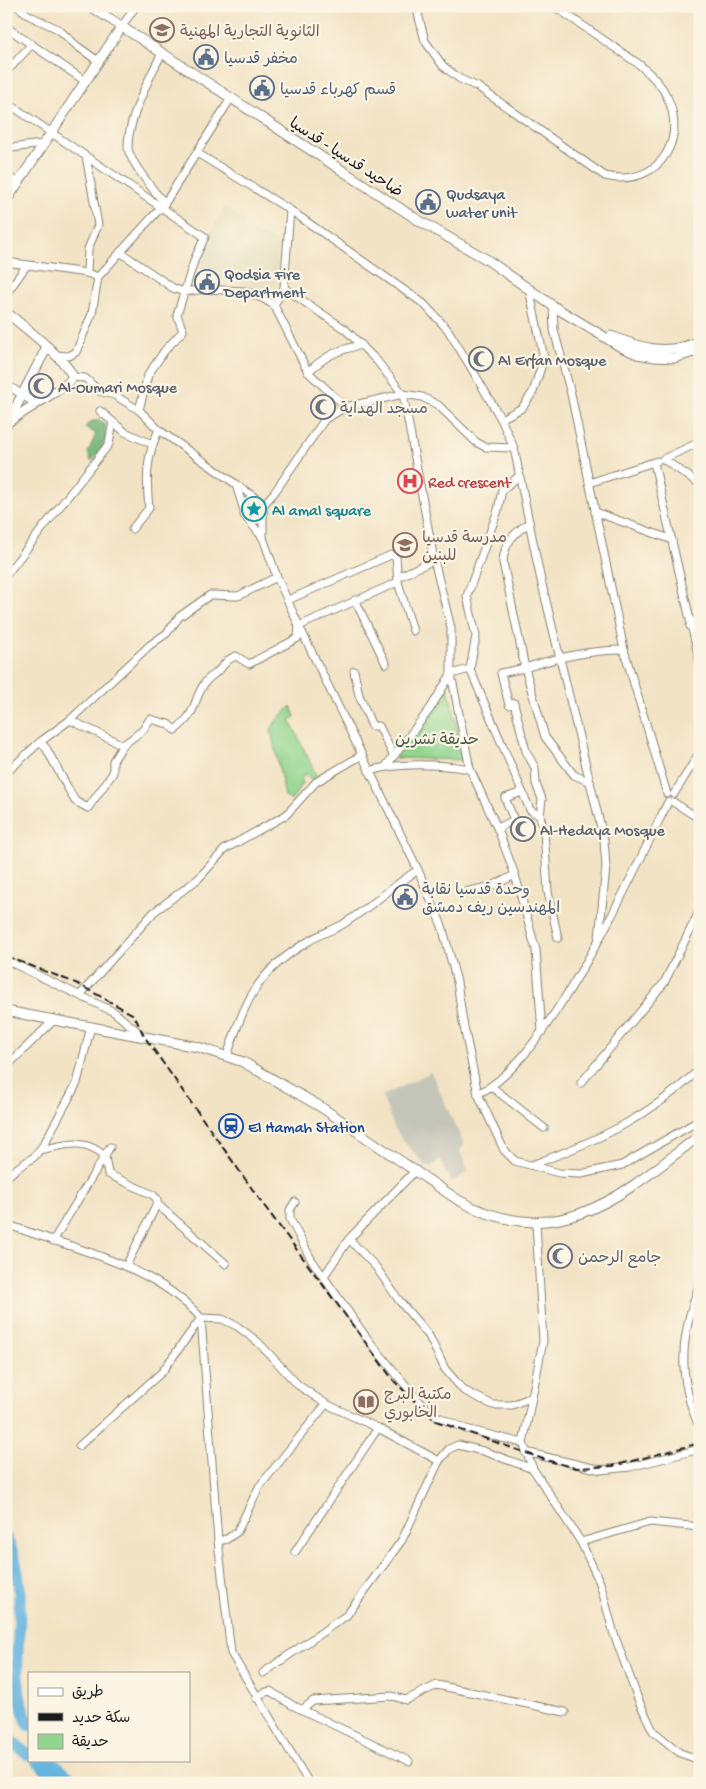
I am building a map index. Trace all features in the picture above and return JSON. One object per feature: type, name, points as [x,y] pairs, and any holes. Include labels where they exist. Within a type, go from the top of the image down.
[{"type":"main road","name":"ضاحيد قدسيا - قدسيا","points":[[90,6],[418,220],[506,272],[553,306],[590,328]]},
{"type":"main road","points":[[6,201],[122,26]]},
{"type":"main road","points":[[6,312],[54,354],[71,372],[73,377],[67,384],[36,404],[9,418]]},
{"type":"main road","points":[[590,328],[640,348],[656,350],[674,349],[700,341]]},
{"type":"main road","points":[[590,328],[621,347],[637,354],[674,358],[700,350]]},
{"type":"main road","points":[[9,418],[46,347]]},
{"type":"main road","points":[[6,1010],[198,1047],[228,1056],[258,1069],[321,1107],[458,1200],[478,1211],[499,1218],[536,1224],[579,1214],[640,1182],[700,1135]]},
{"type":"street","points":[[17,6],[30,16],[58,28],[77,46],[98,61]]},
{"type":"street","points":[[122,26],[136,6]]},
{"type":"street","points":[[416,6],[425,41],[436,58],[451,73],[478,87],[605,176],[620,179],[635,178],[649,172],[660,163],[668,150],[673,136],[673,119],[670,104],[663,89],[653,76],[640,66],[554,6]]},
{"type":"street","points":[[6,27],[84,81]]},
{"type":"street","points":[[6,72],[32,44]]},
{"type":"street","points":[[162,53],[143,90],[129,138],[128,150],[163,205]]},
{"type":"street","points":[[6,59],[14,65]]},
{"type":"street","points":[[54,354],[69,356],[76,352],[92,314],[98,277],[163,205],[231,98]]},
{"type":"street","points":[[6,102],[163,205],[205,237],[177,316],[183,331],[165,350],[148,375],[139,410]]},
{"type":"street","points":[[8,147],[42,144]]},
{"type":"street","points":[[197,153],[290,210],[424,304],[448,330],[501,419],[514,448],[529,523],[604,840],[605,858],[598,941]]},
{"type":"street","points":[[86,156],[98,225],[88,249],[87,273]]},
{"type":"street","points":[[6,175],[18,183]]},
{"type":"street","points":[[274,305],[284,288],[290,210]]},
{"type":"street","points":[[120,252],[172,288],[184,292],[205,289],[244,291],[274,305],[308,372],[346,407]]},
{"type":"street","points":[[6,262],[87,273],[98,277]]},
{"type":"street","points":[[6,294],[26,265]]},
{"type":"street","points":[[284,288],[346,330],[362,345],[403,394],[434,560],[450,628],[451,674],[470,769],[498,828],[515,875],[536,950],[542,1032]]},
{"type":"street","points":[[501,419],[522,408],[533,392],[544,358],[529,289]]},
{"type":"street","points":[[553,306],[554,330],[571,394],[624,650],[670,798],[700,818]]},
{"type":"street","points":[[308,372],[324,357],[343,348],[362,345]]},
{"type":"street","points":[[73,377],[85,378],[99,391],[114,395],[139,410],[159,430],[263,505]]},
{"type":"street","points":[[6,384],[36,404]]},
{"type":"street","points":[[263,538],[263,505],[274,494],[325,419],[346,407],[403,394],[422,397],[438,405],[476,442],[485,448],[514,448]]},
{"type":"street","points":[[100,411],[125,432],[152,444]]},
{"type":"street","points":[[6,575],[109,444],[113,422]]},
{"type":"street","points":[[132,529],[149,508],[146,482],[152,444],[159,430]]},
{"type":"street","points":[[588,483],[654,463],[700,442]]},
{"type":"street","points":[[663,459],[700,484]]},
{"type":"street","points":[[654,463],[700,663]]},
{"type":"street","points":[[519,476],[502,490],[498,510],[467,596],[476,636],[470,660],[470,669],[530,810],[540,816]]},
{"type":"street","points":[[235,485],[244,515],[263,538],[277,577],[299,626],[418,870],[442,926],[457,982],[462,1022],[478,1094],[504,1150],[515,1161],[559,1173],[582,1174],[622,1165],[639,1157],[700,1120]]},
{"type":"street","points":[[243,507],[247,501],[257,499]]},
{"type":"street","points":[[595,512],[670,539]]},
{"type":"street","points":[[250,520],[258,520],[263,515]]},
{"type":"street","points":[[529,523],[514,534],[504,552],[503,562],[525,668],[545,737],[574,775],[590,782]]},
{"type":"street","points":[[288,600],[391,555],[396,557],[398,580],[412,631]]},
{"type":"street","points":[[299,626],[398,580],[434,560]]},
{"type":"street","points":[[6,773],[40,742],[70,720],[150,644],[167,633],[179,617],[210,595],[238,596],[277,577]]},
{"type":"street","points":[[355,600],[386,664]]},
{"type":"street","points":[[690,626],[700,617]]},
{"type":"street","points":[[40,742],[46,748],[75,801],[88,808],[113,773],[113,761],[123,745],[143,730],[150,719],[168,724],[175,730],[194,711],[205,683],[221,668],[227,659],[236,656],[249,664],[298,638],[299,626]]},
{"type":"street","points":[[558,938],[548,892],[544,831],[540,816],[542,799],[536,784],[535,768],[526,751],[514,703],[508,705],[501,673],[525,668],[560,656],[596,650],[624,650]]},
{"type":"street","points":[[386,766],[430,709],[451,674],[470,669]]},
{"type":"street","points":[[354,671],[359,695],[372,726],[379,726],[393,755]]},
{"type":"street","points":[[70,720],[123,745]]},
{"type":"street","points":[[478,1094],[492,1087],[522,1056],[542,1032],[574,984],[608,926],[670,798],[700,752]]},
{"type":"street","points":[[80,995],[154,912],[198,879],[225,849],[286,815],[316,782],[362,756]]},
{"type":"street","points":[[369,771],[386,766],[447,765],[470,769]]},
{"type":"street","points":[[498,828],[514,820],[505,798],[522,792]]},
{"type":"street","points":[[228,1056],[240,1017],[257,983],[279,961],[309,940],[340,926],[418,870]]},
{"type":"street","points":[[466,892],[492,886],[515,875]]},
{"type":"street","points":[[581,1082],[664,982],[700,910]]},
{"type":"street","points":[[6,960],[114,1012],[144,1036]]},
{"type":"street","points":[[6,1067],[54,1020]]},
{"type":"street","points":[[6,1178],[40,1150],[77,1083],[92,1026]]},
{"type":"street","points":[[532,1166],[609,1134],[674,1093],[700,1068]]},
{"type":"street","points":[[492,1087],[544,1128]]},
{"type":"street","points":[[40,1150],[73,1144],[93,1146],[105,1156],[108,1174],[153,1195],[157,1200],[157,1204],[226,1264]]},
{"type":"street","points":[[53,1242],[110,1147]]},
{"type":"street","points":[[324,1276],[349,1239],[416,1170]]},
{"type":"street","points":[[295,1202],[290,1210],[290,1219],[311,1259],[366,1338],[416,1398],[434,1415],[466,1429],[523,1443]]},
{"type":"street","points":[[126,1266],[157,1204]]},
{"type":"street","points":[[6,1224],[126,1266],[156,1281],[189,1304],[201,1318],[218,1541],[231,1653],[256,1698],[309,1783]]},
{"type":"street","points":[[536,1224],[543,1341],[523,1443],[525,1452],[533,1469],[581,1542],[600,1583],[614,1634],[638,1699],[653,1731],[680,1753],[700,1760]]},
{"type":"street","points":[[349,1239],[376,1267],[398,1299],[429,1336],[445,1368],[463,1390],[493,1405],[512,1405],[532,1397]]},
{"type":"street","points":[[700,1283],[689,1311],[682,1348],[687,1395],[696,1413],[700,1428]]},
{"type":"street","points":[[201,1318],[222,1318],[237,1326],[258,1342],[298,1385],[326,1404],[378,1428],[438,1461]]},
{"type":"street","points":[[79,1446],[162,1372],[201,1318]]},
{"type":"street","points":[[218,1541],[227,1540],[237,1532],[259,1487],[326,1404]]},
{"type":"street","points":[[295,1552],[378,1428]]},
{"type":"street","points":[[264,1674],[347,1615],[402,1540],[438,1461],[449,1449],[458,1445],[483,1451],[533,1469]]},
{"type":"street","points":[[525,1452],[601,1470],[630,1467],[700,1449]]},
{"type":"street","points":[[581,1542],[650,1522],[700,1527]]},
{"type":"street","points":[[303,1709],[313,1701],[392,1696],[406,1700],[437,1685],[442,1685],[472,1694],[564,1712]]},
{"type":"street","points":[[256,1698],[270,1691],[292,1705],[410,1761]]},
{"type":"shaded area","points":[[224,207],[246,222],[243,228],[280,243],[275,284],[270,297],[196,263]]},
{"type":"shaded area","points":[[431,1072],[464,1145],[460,1151],[468,1172],[451,1182],[440,1160],[430,1167],[425,1165],[406,1144],[395,1129],[382,1096]]},
{"type":"green space","points":[[98,419],[105,424],[106,447],[91,461],[88,452],[96,434],[85,427]]},
{"type":"green space","name":"حديقة تشرين","points":[[448,688],[465,760],[395,758]]},
{"type":"green space","points":[[291,706],[295,717],[290,720],[317,777],[312,781],[306,773],[301,779],[303,783],[291,801],[285,796],[271,730],[276,721]]},
{"type":"waterway","points":[[6,1538],[15,1561],[19,1584],[18,1678],[21,1702],[28,1722]]},
{"type":"waterway","points":[[6,1737],[28,1754]]},
{"type":"waterway","points":[[38,1762],[59,1783]]},
{"type":"waterway","points":[[51,1762],[76,1783]]},
{"type":"railway","points":[[6,956],[78,984],[134,1015],[144,1036],[260,1200],[394,1381],[436,1421],[546,1460],[577,1468],[613,1466],[700,1443]]},
{"type":"place","name":"الثانوية التجارية المهنية","points":[[162,30]]},
{"type":"place","name":"مخفر قدسيا","points":[[206,57]]},
{"type":"place","name":"قسم كهرباء قدسيا","points":[[262,88]]},
{"type":"place","name":"Qudsaya water unit","points":[[428,202]]},
{"type":"place","name":"Qodsia Fire Department","points":[[207,282]]},
{"type":"place","name":"Al Erfan Mosque","points":[[481,359]]},
{"type":"place","name":"Al-Oumari Mosque","points":[[41,386]]},
{"type":"place","name":"مسجد الهداية","points":[[323,407]]},
{"type":"place","name":"Red crescent","points":[[410,481]]},
{"type":"place","name":"Al amal square","points":[[254,509]]},
{"type":"place","name":"مدرسة قدسيا للبنين","points":[[405,545]]},
{"type":"place","name":"Al-Hedaya Mosque","points":[[523,829]]},
{"type":"place","name":"وحدة قدسيا نقابة المهندسين ريف دمشق","points":[[405,897]]},
{"type":"place","name":"El Hamah Station","points":[[231,1126]]},
{"type":"place","name":"جامع الرحمن","points":[[560,1256]]},
{"type":"place","name":"مكتبة البرج الخابوري","points":[[366,1402]]}]
